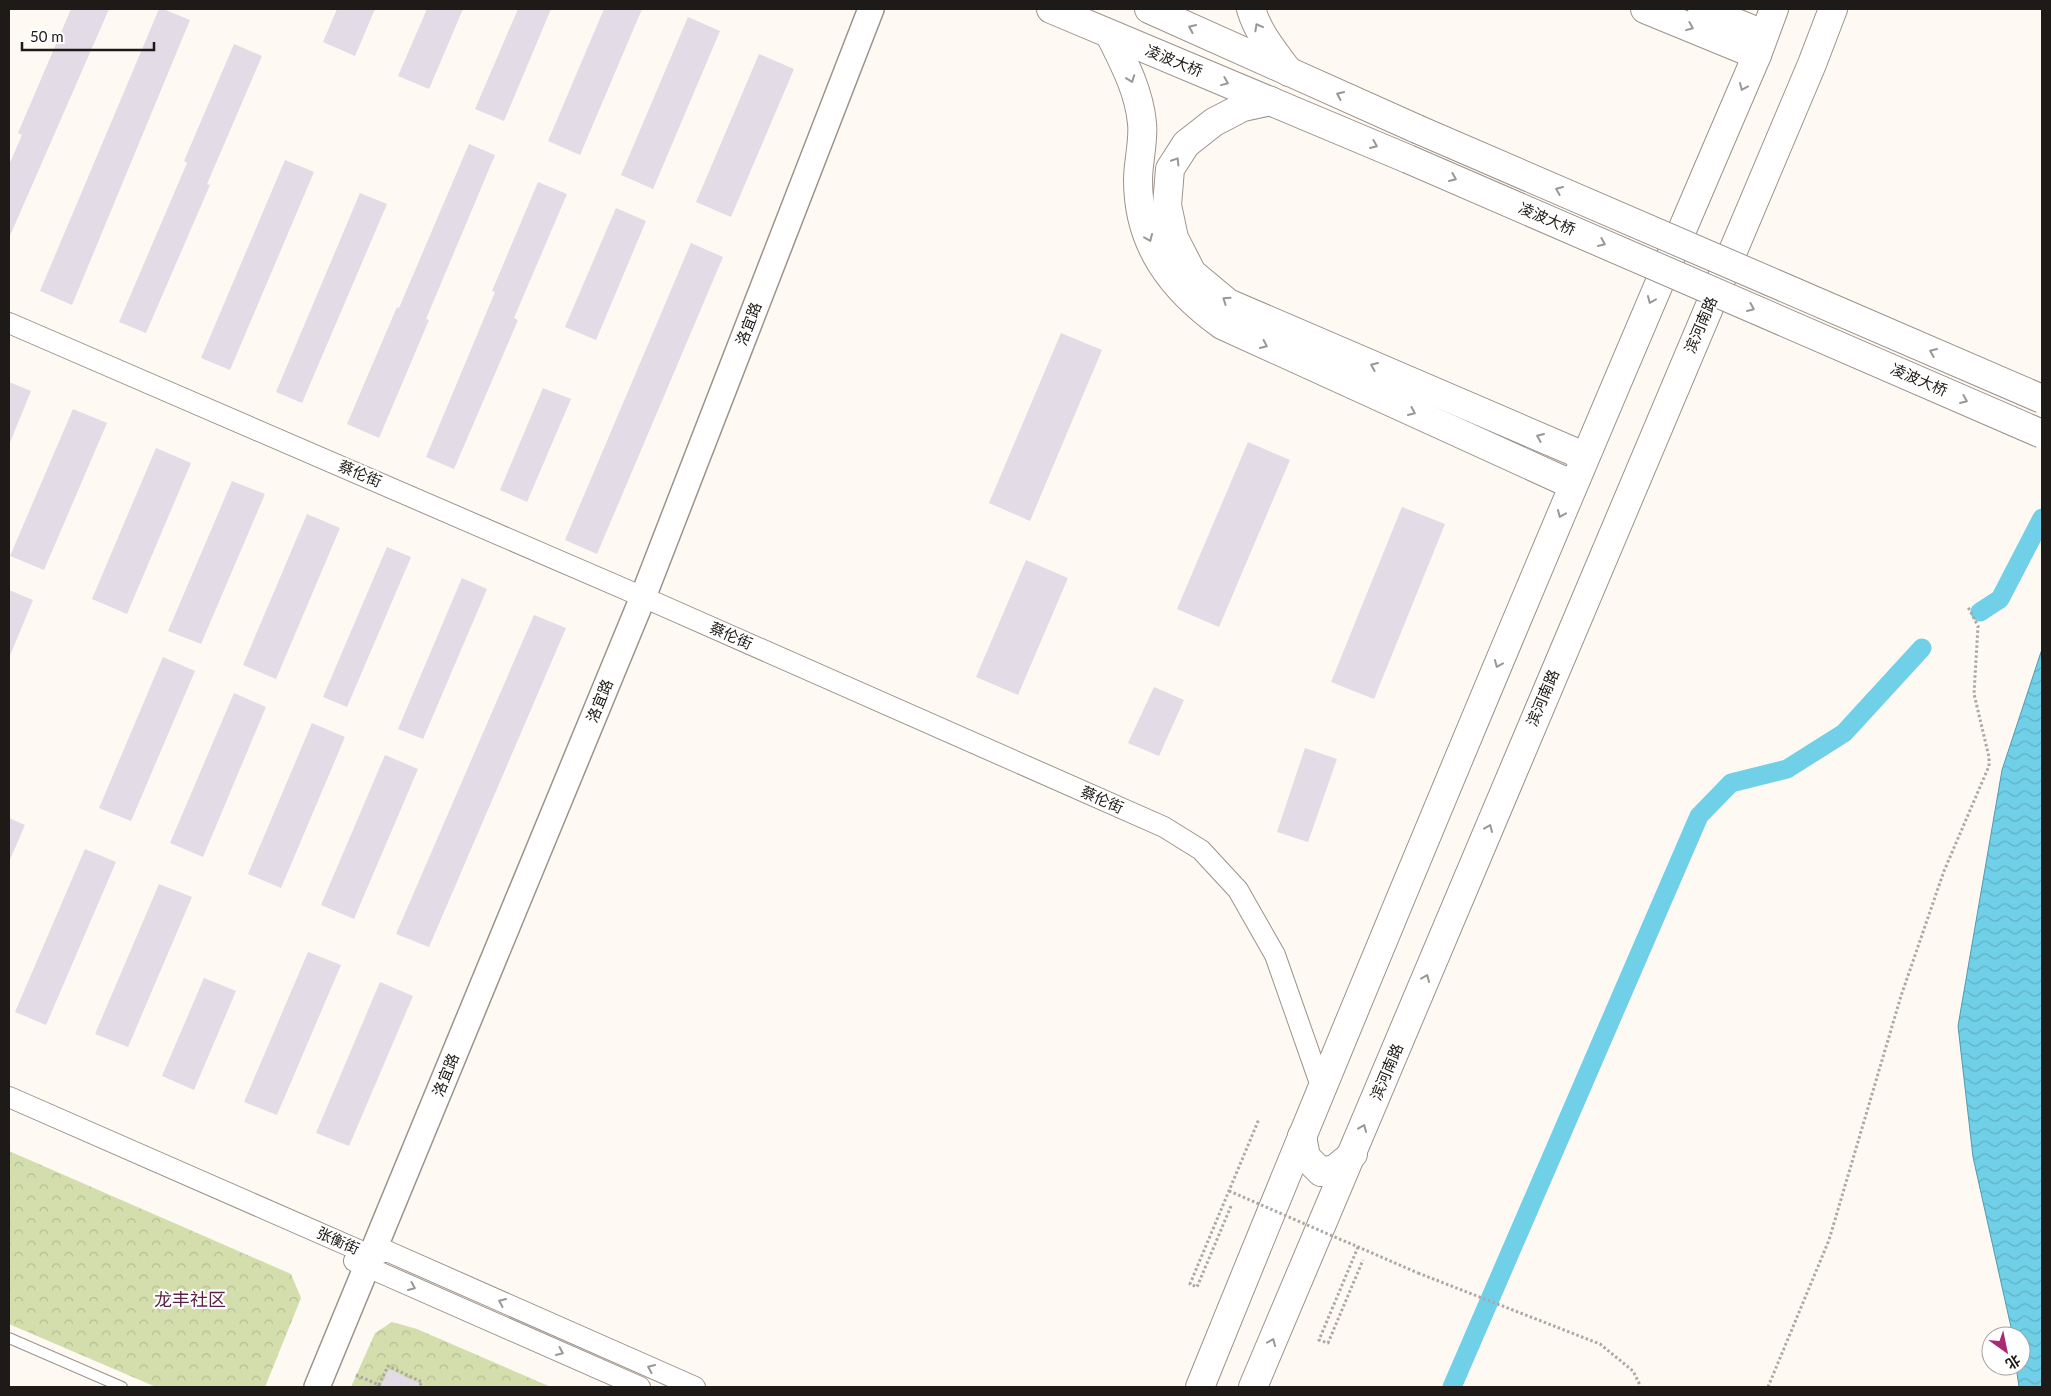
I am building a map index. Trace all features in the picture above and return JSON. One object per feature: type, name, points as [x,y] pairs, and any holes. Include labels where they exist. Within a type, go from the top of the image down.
[{"type":"highway","name":"凌波大桥","points":[[1050,9],[1408,159],[2042,434]]},
{"type":"highway","name":"凌波大桥","points":[[1149,9],[1417,129],[2042,399]]},
{"type":"highway","points":[[1251,9],[1254,20],[1265,39],[1290,73]]},
{"type":"highway","points":[[1645,9],[1760,44]]},
{"type":"highway","points":[[1702,9],[1760,44]]},
{"type":"highway","points":[[1200,1387],[1460,753],[1774,9]]},
{"type":"highway","name":"滨河南路","points":[[1253,1387],[1812,64],[1833,9]]},
{"type":"highway","points":[[1110,35],[1131,77],[1143,126],[1138,182],[1144,226],[1164,268],[1179,290],[1222,325],[1573,485]]},
{"type":"highway","points":[[1271,101],[1242,107],[1214,122],[1186,144],[1170,169],[1167,205],[1174,238],[1192,273],[1228,303],[1584,456]]},
{"type":"highway","points":[[1302,1136],[1306,1157],[1320,1172],[1335,1168],[1353,1154]]},
{"type":"street","name":"洛宜路","points":[[649,599],[871,9]]},
{"type":"street","name":"洛宜路","points":[[317,1387],[376,1261],[649,599],[884,9]]},
{"type":"street","name":"蔡伦街","points":[[9,322],[649,599],[1164,827],[1201,850],[1238,890],[1275,956],[1322,1089]]},
{"type":"street","name":"张衡街","points":[[9,1097],[376,1261],[640,1387]]},
{"type":"street","name":"张衡街","points":[[9,1110],[376,1261],[695,1387]]},
{"type":"street","name":"洛宜路","points":[[331,1387],[376,1261]]},
{"type":"lane","points":[[9,1338],[122,1387]]},
{"type":"path","points":[[1768,1387],[1829,1240],[1901,996],[1944,871],[1989,766],[1989,757],[1974,694],[1978,626],[1968,607]]},
{"type":"path","points":[[1231,1206],[1197,1287],[1190,1284],[1259,1119]]},
{"type":"path","points":[[1229,1192],[1418,1273],[1600,1344],[1633,1371],[1641,1387]]},
{"type":"path","points":[[1358,1247],[1320,1340],[1328,1343],[1363,1260]]},
{"type":"path","points":[[356,1375],[378,1386],[388,1366],[422,1382],[419,1387]]},
{"type":"green space","points":[[9,1151],[291,1274],[301,1298],[265,1387],[156,1387],[9,1324]]},
{"type":"green space","points":[[392,1322],[417,1329],[551,1387],[351,1387],[375,1333]]},
{"type":"water","points":[[2042,649],[2042,1387],[2019,1387],[2017,1376],[2031,1376],[2031,1326],[2011,1326],[1973,1157],[1958,1026],[2002,770]]},
{"type":"building","points":[[71,9],[109,9],[9,238],[9,165],[22,135],[18,133]]},
{"type":"building","points":[[159,9],[190,20],[72,305],[40,291]]},
{"type":"building","points":[[337,9],[375,9],[355,56],[323,42]]},
{"type":"building","points":[[427,9],[463,9],[429,89],[398,76]]},
{"type":"building","points":[[518,9],[551,9],[504,121],[475,109]]},
{"type":"building","points":[[604,9],[642,9],[580,155],[548,141]]},
{"type":"building","points":[[688,17],[720,31],[653,189],[621,175]]},
{"type":"building","points":[[234,44],[262,56],[207,184],[210,185],[146,333],[119,322],[187,163],[184,161]]},
{"type":"building","points":[[759,54],[794,69],[731,217],[696,202]]},
{"type":"building","points":[[469,144],[495,155],[426,319],[429,320],[379,438],[347,424]]},
{"type":"building","points":[[285,160],[314,172],[230,370],[201,358]]},
{"type":"building","points":[[538,182],[567,194],[514,318],[518,320],[454,469],[426,457],[495,292],[492,291]]},
{"type":"building","points":[[360,193],[387,204],[302,403],[276,392]]},
{"type":"building","points":[[616,208],[646,221],[596,340],[565,327]]},
{"type":"building","points":[[691,243],[723,257],[597,554],[565,540]]},
{"type":"building","points":[[1061,333],[1102,350],[1030,521],[989,503]]},
{"type":"building","points":[[9,382],[31,391],[9,445]]},
{"type":"building","points":[[543,388],[571,399],[527,502],[500,490]]},
{"type":"building","points":[[73,409],[107,423],[44,570],[10,556]]},
{"type":"building","points":[[1248,442],[1290,460],[1219,627],[1177,609]]},
{"type":"building","points":[[156,448],[191,463],[127,614],[92,599]]},
{"type":"building","points":[[232,481],[265,494],[201,644],[168,631]]},
{"type":"building","points":[[1402,507],[1445,524],[1374,699],[1331,682]]},
{"type":"building","points":[[307,514],[340,528],[276,679],[243,665]]},
{"type":"building","points":[[387,547],[411,557],[347,707],[323,697]]},
{"type":"building","points":[[1026,560],[1068,578],[1018,695],[976,677]]},
{"type":"building","points":[[462,578],[487,589],[423,739],[398,729]]},
{"type":"building","points":[[9,590],[33,600],[9,658]]},
{"type":"building","points":[[534,615],[566,628],[429,947],[396,934]]},
{"type":"building","points":[[163,657],[195,671],[131,821],[99,808]]},
{"type":"building","points":[[1154,687],[1184,700],[1159,756],[1128,743]]},
{"type":"building","points":[[234,693],[266,707],[203,857],[170,843]]},
{"type":"building","points":[[312,723],[345,737],[281,888],[248,874]]},
{"type":"building","points":[[1305,748],[1337,759],[1308,842],[1277,832]]},
{"type":"building","points":[[385,755],[418,769],[354,919],[321,905]]},
{"type":"building","points":[[9,818],[25,825],[9,862]]},
{"type":"building","points":[[85,849],[116,862],[46,1025],[15,1012]]},
{"type":"building","points":[[159,884],[192,897],[128,1047],[95,1034]]},
{"type":"building","points":[[308,952],[341,965],[277,1115],[244,1102]]},
{"type":"building","points":[[204,978],[236,991],[194,1090],[162,1076]]},
{"type":"building","points":[[380,982],[413,996],[349,1146],[316,1133]]},
{"type":"building","points":[[389,1369],[427,1387],[380,1387]]},
{"type":"waterway","points":[[1980,612],[2000,599],[2042,518]]},
{"type":"waterway","points":[[1452,1387],[1699,816],[1731,783],[1787,769],[1844,733],[1922,648]]},
{"type":"district","name":"龙丰社区","points":[[190,1300]]}]
